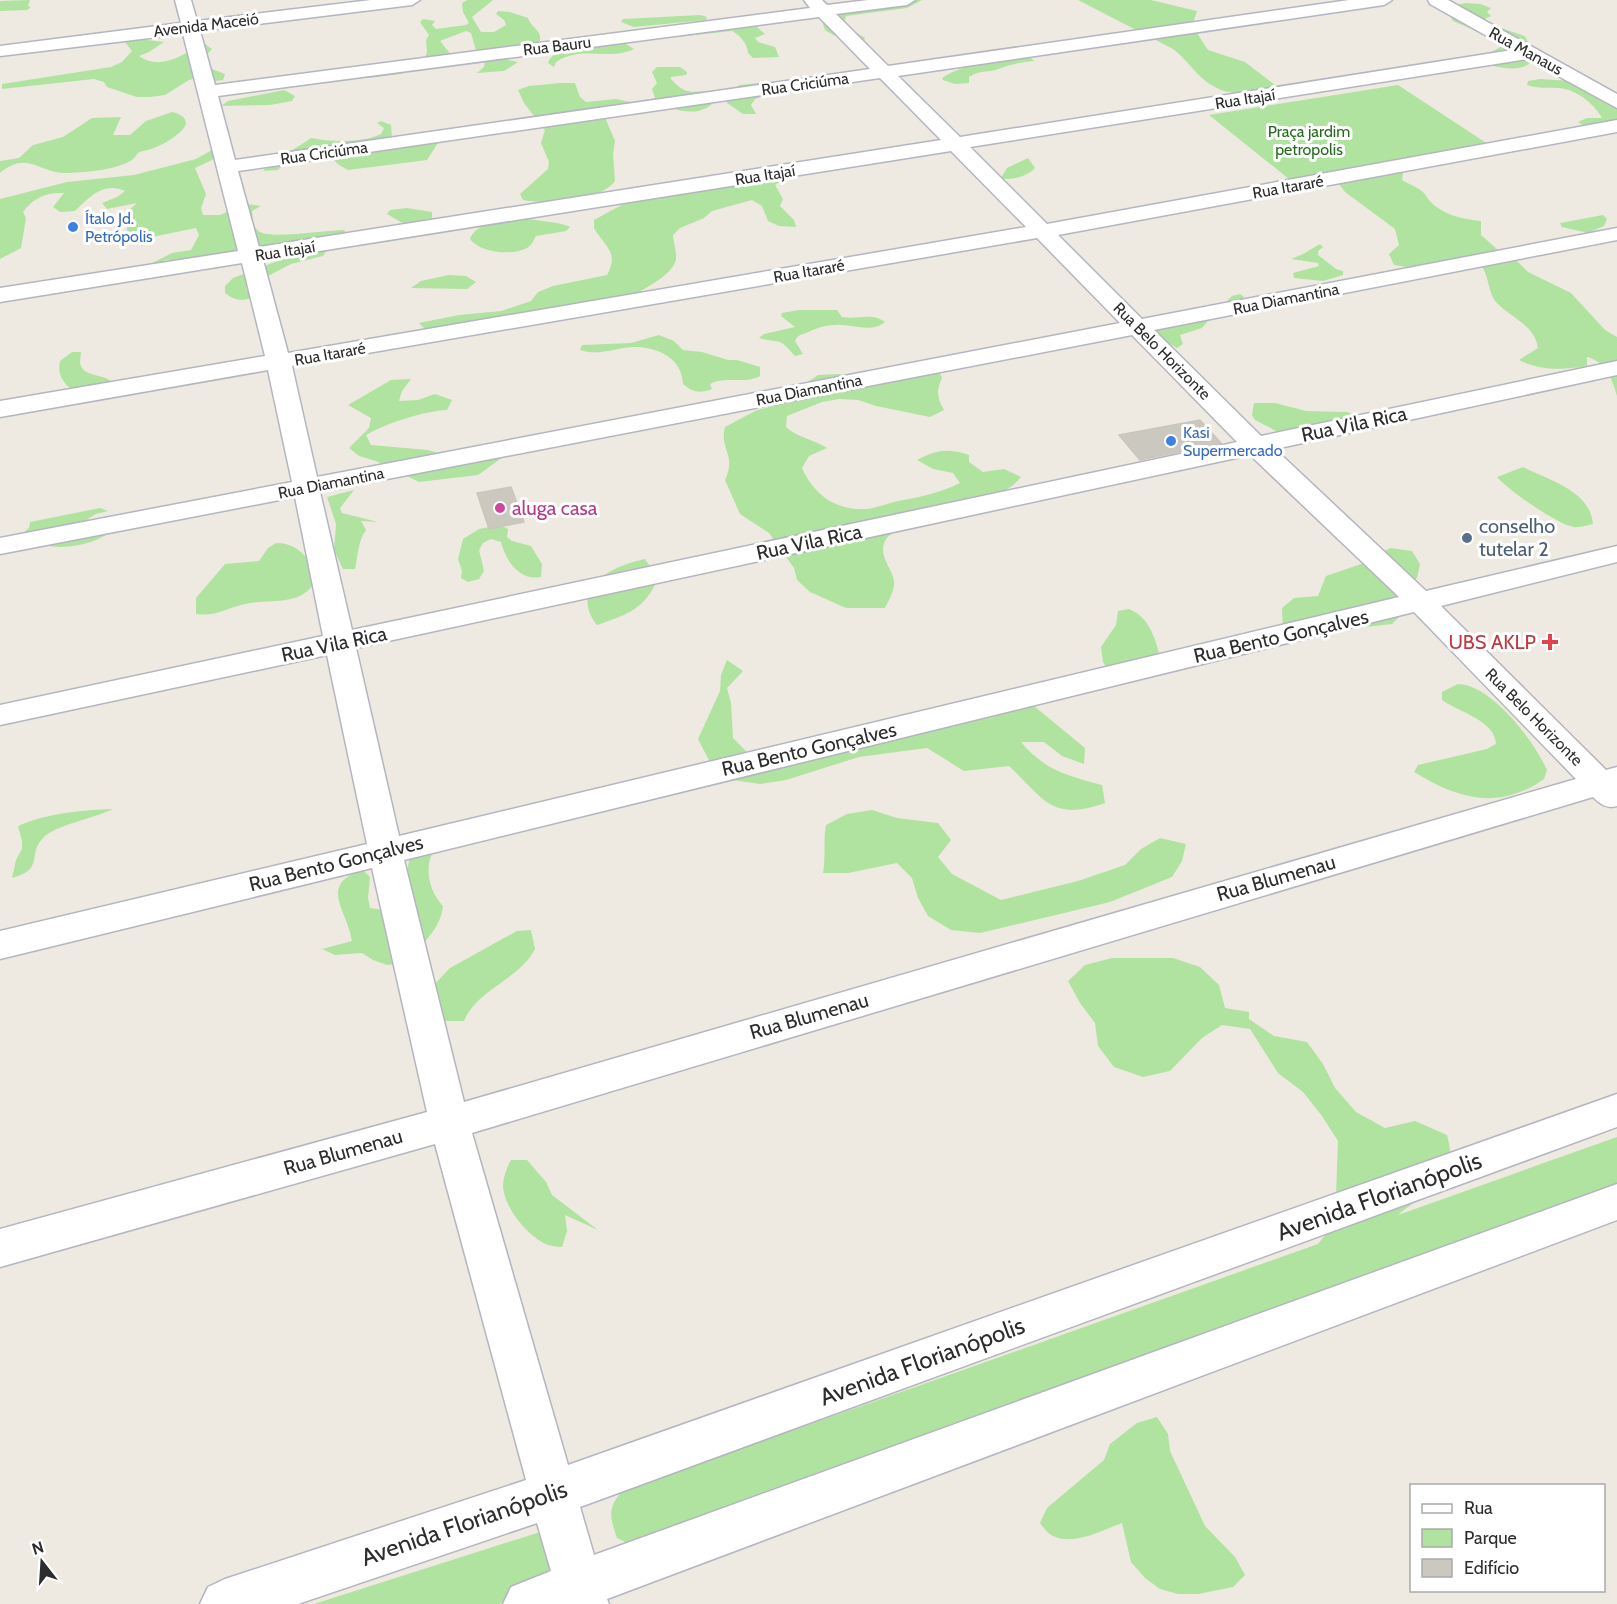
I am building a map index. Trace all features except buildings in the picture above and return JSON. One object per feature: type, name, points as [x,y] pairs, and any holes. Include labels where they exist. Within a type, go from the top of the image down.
[{"type":"street","name":"Avenida Maceió","points":[[0,40],[188,14],[324,0]]},
{"type":"street","name":"Avenida Maceió","points":[[0,51],[188,14],[412,0]]},
{"type":"street","name":"Rua Bauru","points":[[207,92],[818,6],[907,0]]},
{"type":"street","name":"Rua Criciúma","points":[[226,167],[1384,0]]},
{"type":"street","name":"Rua Manaus","points":[[1436,0],[1617,102]]},
{"type":"street","name":"Rua Belo Horizonte","points":[[818,6],[1256,445],[1611,787]]},
{"type":"street","points":[[188,14],[226,167],[279,363],[448,1123],[582,1595]]},
{"type":"street","name":"Rua Itajaí","points":[[0,295],[252,257],[1530,53]]},
{"type":"street","name":"Rua Itararé","points":[[0,410],[1043,231],[1617,126]]},
{"type":"street","name":"Rua Diamantina","points":[[0,546],[1617,234]]},
{"type":"street","name":"Rua Vila Rica","points":[[0,715],[1617,368]]},
{"type":"street","name":"Rua Bento Gonçalves","points":[[0,945],[1617,554]]},
{"type":"street","name":"Rua Blumenau","points":[[0,1248],[448,1123],[1611,787]]},
{"type":"street","name":"Avenida Florianópolis","points":[[225,1604],[552,1494],[1617,1110]]},
{"type":"street","points":[[528,1604],[582,1595],[741,1524],[1617,1202]]},
{"type":"green space","points":[[30,0],[28,6],[31,7],[27,10],[0,11],[0,1]]},
{"type":"green space","points":[[467,0],[493,0],[472,17],[481,32],[494,32],[506,25],[504,20],[496,14],[498,11],[510,12],[528,18],[538,32],[540,41],[532,46],[477,54],[471,33],[466,31],[440,41],[452,56],[400,74],[369,78],[365,76],[400,60],[425,57],[426,40],[429,35],[420,22],[423,19],[435,21],[432,25],[436,29],[466,25],[469,23],[463,12],[462,3]]},
{"type":"green space","points":[[872,0],[922,0],[907,8],[846,16],[845,21],[850,29],[865,38],[864,40],[844,39],[825,30],[823,24],[834,15]]},
{"type":"green space","points":[[1078,0],[1151,0],[1197,11],[1194,20],[1195,30],[1208,50],[1245,62],[1279,88],[1233,93],[1213,86],[1173,49]]},
{"type":"green space","points":[[1466,3],[1491,8],[1487,12],[1491,16],[1482,20],[1525,36],[1531,48],[1520,59],[1530,63],[1514,68],[1482,63],[1486,55],[1500,47],[1502,42],[1453,21],[1450,16],[1454,5]]},
{"type":"green space","points":[[700,15],[707,17],[706,20],[634,27],[621,22],[623,19]]},
{"type":"green space","points":[[759,24],[757,27],[765,34],[755,38],[758,42],[775,47],[779,57],[753,58],[748,53],[743,40],[732,31],[677,37]]},
{"type":"green space","points":[[139,39],[164,42],[139,56],[156,62],[164,62],[181,56],[205,44],[212,49],[199,64],[225,74],[223,80],[208,82],[202,77],[189,80],[165,95],[150,97],[137,97],[107,87],[104,82],[94,79],[2,89],[2,84],[111,67],[122,62],[132,51],[125,42]]},
{"type":"green space","points":[[612,43],[626,44],[634,49],[615,54],[576,54],[556,62],[554,67],[548,63],[552,56],[567,48]]},
{"type":"green space","points":[[494,57],[518,62],[504,71],[477,73],[484,67],[485,62]]},
{"type":"green space","points":[[1030,57],[1034,61],[1017,63],[973,75],[969,77],[969,83],[955,84],[942,78],[973,65]]},
{"type":"green space","points":[[657,67],[680,67],[687,72],[686,75],[671,77],[676,85],[694,92],[712,92],[712,104],[692,112],[677,110],[656,101],[652,89],[657,83],[652,72]]},
{"type":"green space","points":[[799,79],[779,91],[755,99],[751,105],[756,114],[743,114],[727,103],[728,97],[739,85]]},
{"type":"green space","points":[[1540,79],[1571,81],[1617,104],[1617,130],[1587,128],[1578,122],[1587,118],[1602,118],[1595,108],[1581,96],[1570,91],[1527,85],[1528,81]]},
{"type":"green space","points":[[575,83],[580,97],[586,102],[616,99],[630,102],[604,115],[615,141],[613,154],[615,181],[598,193],[572,200],[545,202],[523,200],[520,194],[548,169],[549,162],[541,143],[545,130],[524,103],[518,90],[529,86]]},
{"type":"green space","name":"Praça jardim petropolis","points":[[1398,85],[1497,150],[1294,183],[1209,115]]},
{"type":"green space","points":[[284,90],[295,96],[292,101],[270,105],[221,106],[228,101]]},
{"type":"green space","points":[[172,112],[183,117],[186,123],[176,136],[151,149],[139,152],[132,160],[118,166],[93,171],[59,173],[19,163],[0,173],[0,161],[19,158],[33,145],[63,137],[92,118],[121,117],[113,135],[130,135],[146,121]]},
{"type":"green space","points":[[381,121],[391,125],[392,137],[439,131],[460,131],[439,141],[427,160],[348,170],[327,153],[284,164],[278,170],[263,171],[274,161],[311,138],[347,141],[374,137],[381,134],[384,128],[377,123]]},
{"type":"green space","points":[[212,150],[216,158],[195,168],[206,194],[201,208],[203,215],[220,215],[246,204],[261,206],[252,211],[254,225],[260,232],[276,235],[344,230],[349,236],[328,248],[323,256],[291,264],[266,277],[250,282],[246,290],[261,293],[252,298],[238,300],[225,293],[225,286],[233,278],[293,255],[165,260],[164,264],[144,267],[172,253],[191,250],[199,235],[196,228],[147,238],[127,236],[127,222],[121,217],[137,203],[107,209],[102,203],[125,191],[110,188],[97,192],[75,211],[60,212],[53,207],[64,193],[52,193],[36,199],[23,212],[26,218],[21,248],[0,259],[0,199],[67,182],[134,175],[196,159]]},
{"type":"green space","points":[[1028,158],[1035,168],[1032,171],[1014,178],[1001,178],[1007,168]]},
{"type":"green space","points":[[1399,170],[1403,173],[1402,180],[1420,190],[1434,205],[1446,213],[1481,221],[1481,235],[1498,250],[1513,257],[1528,272],[1571,293],[1605,330],[1617,337],[1617,396],[1604,367],[1594,359],[1587,357],[1587,366],[1561,369],[1544,368],[1519,360],[1538,348],[1536,340],[1522,322],[1494,299],[1480,264],[1413,268],[1394,265],[1389,254],[1399,245],[1395,229],[1345,192],[1339,184]]},
{"type":"green space","points":[[769,176],[781,181],[775,185],[783,199],[780,206],[794,220],[796,227],[779,226],[768,221],[762,206],[752,200],[712,211],[704,218],[680,228],[673,235],[676,256],[674,265],[659,280],[636,294],[426,330],[419,323],[459,315],[501,311],[531,301],[538,292],[553,286],[607,275],[611,267],[611,255],[594,228],[594,220],[627,202]]},
{"type":"green space","points":[[407,208],[432,212],[431,222],[425,229],[404,239],[359,242],[404,224],[387,214],[390,210]]},
{"type":"green space","points":[[1603,215],[1607,219],[1604,226],[1588,233],[1562,227],[1560,223]]},
{"type":"green space","points":[[521,218],[554,222],[570,227],[566,231],[536,236],[529,247],[513,252],[488,250],[470,239],[473,233],[485,225]]},
{"type":"green space","points":[[1320,244],[1323,247],[1318,251],[1318,255],[1336,269],[1343,271],[1343,275],[1323,281],[1294,278],[1293,273],[1319,266],[1318,263],[1291,259]]},
{"type":"green space","points":[[449,275],[466,276],[476,282],[467,289],[411,288],[421,281]]},
{"type":"green space","points":[[1240,294],[1244,297],[1222,317],[1208,321],[1202,328],[1180,335],[1183,344],[1177,348],[1158,337],[1150,323],[1225,303],[1232,296]]},
{"type":"green space","points":[[799,310],[837,310],[842,317],[875,317],[885,322],[873,327],[840,325],[816,329],[797,338],[795,341],[803,354],[795,356],[782,343],[759,338],[764,334],[795,327],[781,316],[782,313]]},
{"type":"green space","points":[[659,335],[674,341],[683,350],[702,352],[760,367],[760,376],[748,380],[716,381],[710,384],[712,389],[696,391],[683,384],[679,368],[668,356],[654,350],[630,347],[602,352],[580,350],[582,345],[631,343]]},
{"type":"green space","points":[[72,352],[81,352],[81,367],[85,371],[113,383],[73,391],[64,381],[59,370],[60,361]]},
{"type":"green space","points":[[938,369],[942,378],[938,394],[944,410],[930,417],[858,400],[839,399],[822,402],[787,416],[786,427],[827,448],[809,456],[802,468],[813,486],[836,504],[856,509],[871,508],[930,494],[960,483],[953,473],[933,469],[917,460],[942,451],[969,455],[969,462],[983,472],[1004,469],[1021,477],[1008,489],[990,498],[907,526],[893,533],[883,546],[884,557],[894,581],[893,591],[885,608],[846,608],[810,592],[797,580],[794,568],[769,533],[740,514],[725,480],[729,458],[724,441],[725,427],[755,411],[789,401],[806,383],[818,375],[840,374],[858,378]]},
{"type":"green space","points":[[411,379],[402,391],[399,401],[418,400],[435,394],[452,400],[447,410],[417,415],[366,435],[371,445],[428,450],[444,455],[507,454],[478,475],[419,482],[376,461],[359,456],[349,448],[369,428],[371,418],[348,405],[391,380]]},
{"type":"green space","points":[[1254,403],[1275,403],[1306,411],[1347,412],[1356,415],[1359,419],[1280,433],[1255,420],[1252,415]]},
{"type":"green space","points":[[1523,467],[1576,494],[1590,512],[1593,524],[1581,527],[1567,525],[1522,498],[1497,477]]},
{"type":"green space","points":[[354,490],[340,508],[342,513],[378,522],[361,521],[366,530],[360,543],[355,569],[343,569],[334,550],[336,524],[327,497]]},
{"type":"green space","points":[[100,508],[108,511],[88,519],[106,535],[92,541],[68,547],[51,546],[38,543],[22,534],[29,528],[30,522]]},
{"type":"green space","points":[[500,525],[508,529],[507,537],[512,541],[531,546],[542,564],[541,577],[526,576],[520,573],[506,556],[501,542],[491,539],[483,543],[479,550],[484,571],[479,579],[468,582],[461,578],[462,571],[458,559],[463,539],[479,529]]},
{"type":"green space","points":[[276,543],[290,545],[307,559],[316,579],[310,588],[294,598],[255,602],[221,612],[196,614],[196,598],[225,564],[259,561],[268,548]]},
{"type":"green space","points":[[1390,548],[1412,551],[1420,564],[1417,578],[1405,587],[1398,598],[1402,614],[1392,624],[1347,629],[1306,638],[1283,639],[1282,608],[1294,598],[1318,596],[1326,576],[1361,564]]},
{"type":"green space","points":[[645,559],[653,571],[656,583],[651,592],[632,611],[597,625],[589,611],[588,599],[591,589],[608,573]]},
{"type":"green space","points":[[1129,609],[1146,622],[1160,657],[1108,670],[1103,662],[1101,647],[1116,625],[1118,611]]},
{"type":"green space","points":[[727,660],[743,671],[727,688],[731,703],[733,738],[747,752],[772,750],[1053,697],[1034,706],[1085,748],[1084,764],[1062,756],[1044,742],[1021,742],[1030,752],[1057,771],[1102,785],[1105,803],[1072,810],[1060,808],[1041,797],[1009,766],[964,771],[927,748],[859,757],[786,780],[760,784],[733,780],[715,772],[698,739],[720,691],[721,675]]},
{"type":"green space","points":[[1458,684],[1471,687],[1484,694],[1510,716],[1541,758],[1547,770],[1544,779],[1511,795],[1479,798],[1447,789],[1414,772],[1418,765],[1487,749],[1496,744],[1494,736],[1483,723],[1442,700],[1442,692]]},
{"type":"green space","points":[[113,809],[66,825],[44,837],[36,849],[29,870],[12,878],[16,860],[22,849],[18,826],[65,813]]},
{"type":"green space","points":[[872,810],[897,818],[938,823],[951,840],[938,857],[952,874],[1001,900],[1078,881],[1125,865],[1141,849],[1160,838],[1186,844],[1182,861],[1172,877],[1110,902],[980,933],[951,930],[928,916],[918,898],[912,878],[897,863],[848,873],[823,873],[826,825],[847,814]]},
{"type":"green space","points":[[412,849],[434,850],[429,864],[430,879],[435,894],[443,906],[434,930],[422,944],[404,963],[387,965],[362,953],[335,955],[322,949],[352,941],[339,900],[338,891],[341,883],[349,876],[363,870],[370,877],[368,898],[370,908],[383,910],[407,870]]},
{"type":"green space","points":[[531,930],[535,949],[519,969],[478,1001],[464,1021],[436,1021],[429,990],[450,968],[517,931]]},
{"type":"green space","points":[[1112,958],[1173,958],[1200,967],[1219,985],[1225,1008],[1249,1012],[1249,1019],[1274,1036],[1307,1042],[1323,1064],[1335,1088],[1356,1112],[1385,1128],[1415,1121],[1447,1135],[1451,1168],[1447,1179],[1433,1192],[1398,1215],[1617,1137],[1617,1187],[634,1546],[617,1538],[611,1513],[622,1491],[1318,1244],[1335,1223],[1338,1141],[1322,1116],[1303,1092],[1278,1073],[1250,1029],[1222,1025],[1202,1038],[1170,1071],[1143,1077],[1114,1067],[1098,1046],[1095,1023],[1080,1003],[1068,981],[1085,965]]},
{"type":"green space","points":[[511,1160],[527,1160],[546,1182],[552,1195],[598,1230],[565,1215],[567,1231],[562,1247],[548,1245],[533,1236],[513,1213],[505,1195],[504,1180]]},
{"type":"green space","points":[[1157,1417],[1168,1434],[1170,1451],[1205,1526],[1235,1557],[1245,1575],[1233,1587],[1198,1594],[1178,1594],[1160,1589],[1145,1578],[1131,1562],[1122,1523],[1088,1536],[1061,1539],[1051,1535],[1040,1523],[1047,1508],[1104,1460],[1110,1444],[1137,1423]]},
{"type":"green space","points":[[537,1533],[555,1538],[564,1557],[545,1589],[499,1604],[314,1604]]},
{"type":"place","name":"Ítalo Jd. Petrópolis","points":[[73,227]]},
{"type":"place","name":"Kasi Supermercado","points":[[1171,441]]},
{"type":"place","name":"aluga casa","points":[[500,508]]},
{"type":"place","name":"conselho tutelar 2","points":[[1467,538]]},
{"type":"place","name":"UBS AKLP","points":[[1550,642]]}]
